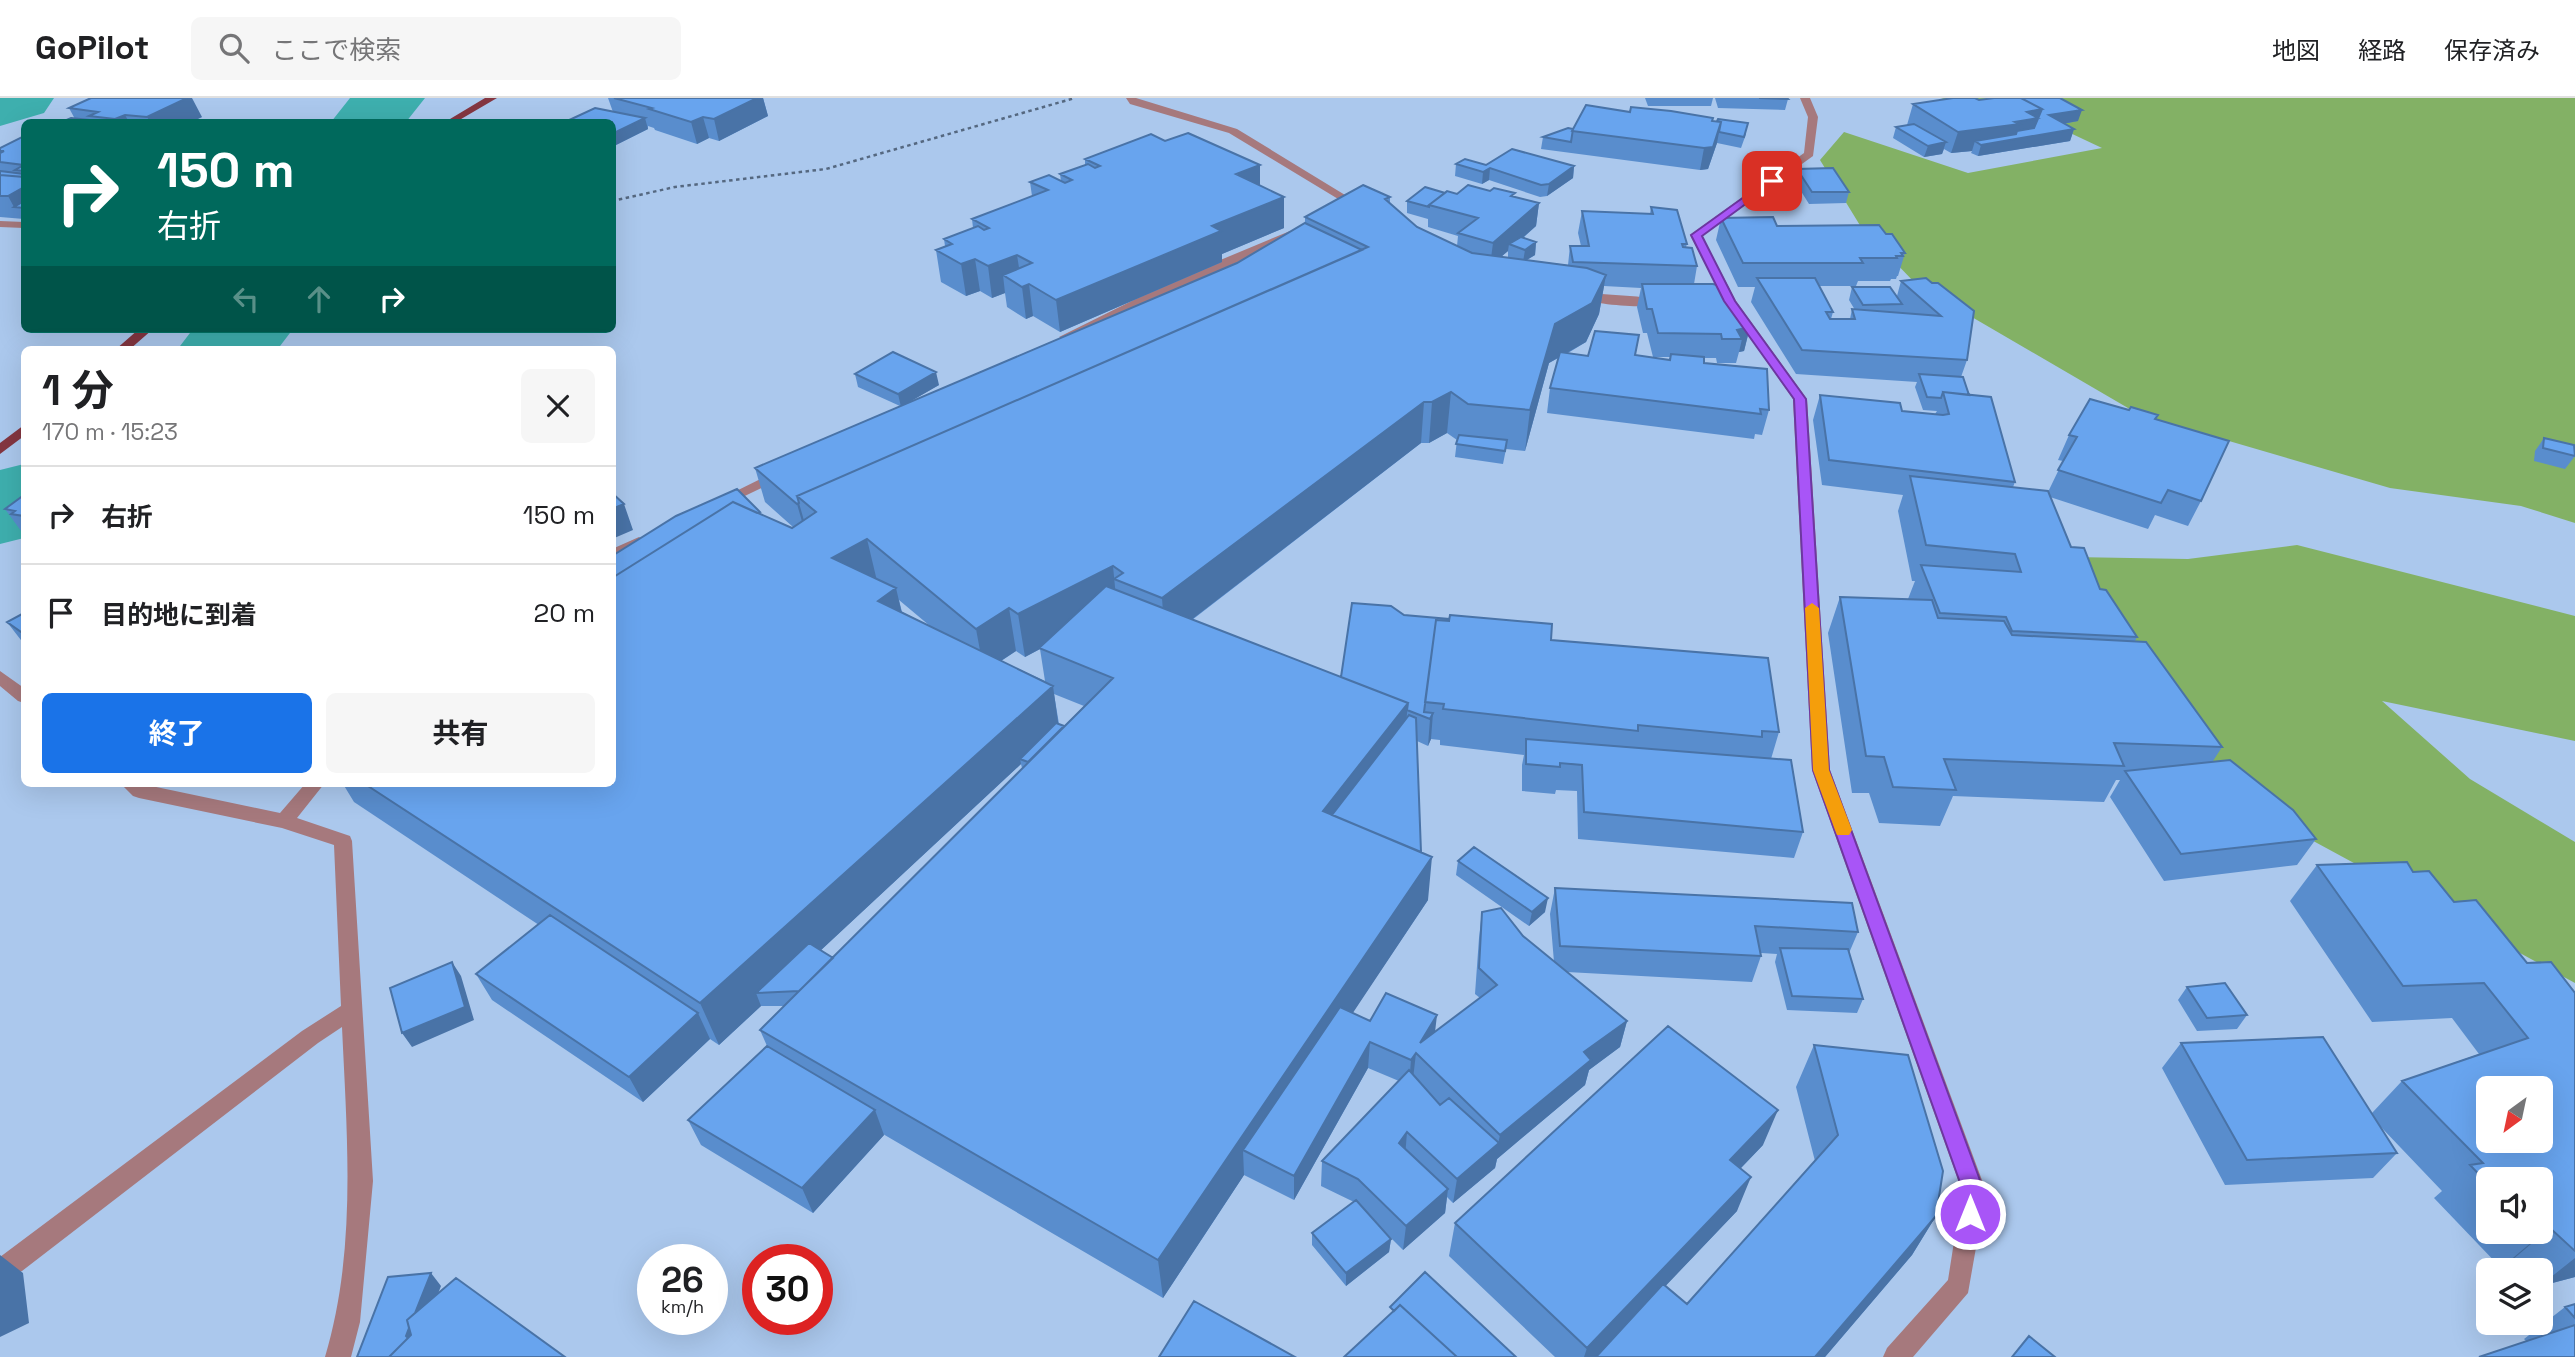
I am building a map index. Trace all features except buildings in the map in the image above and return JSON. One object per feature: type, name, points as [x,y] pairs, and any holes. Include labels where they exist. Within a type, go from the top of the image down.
[{"type":"main road","points":[[455,119],[492,98]]},
{"type":"main road","points":[[126,346],[142,333]]},
{"type":"main road","points":[[0,450],[21,432]]},
{"type":"street","points":[[1131,98],[1134,102],[1233,131],[1350,209],[1379,216]]},
{"type":"street","points":[[1805,98],[1813,117],[1809,154],[1696,235],[1724,301],[1800,399],[1821,770],[1974,1191],[1958,1285],[1896,1357]]},
{"type":"street","points":[[0,224],[21,225]]},
{"type":"street","points":[[1049,345],[1186,279],[1307,227]]},
{"type":"street","points":[[1567,294],[1618,301],[1668,301]]},
{"type":"street","points":[[712,507],[799,465]]},
{"type":"street","points":[[616,553],[650,537]]},
{"type":"street","points":[[0,677],[21,695]]},
{"type":"street","points":[[134,787],[139,791],[284,821],[343,841],[361,1181],[348,1322],[338,1357]]},
{"type":"street","points":[[284,821],[312,787]]},
{"type":"street","points":[[0,1269],[14,1264],[310,1037],[351,1011]]},
{"type":"path","points":[[616,200],[675,187],[826,169],[1075,98]]},
{"type":"green space","points":[[1941,98],[2575,98],[2575,523],[2521,506],[2390,488],[2140,415],[1917,285],[1861,227],[1820,160],[1844,132],[1968,173],[2102,148],[2011,105],[1964,106]]},
{"type":"green space","points":[[2297,545],[2575,616],[2575,741],[2382,701],[2470,779],[2575,842],[2575,983],[2293,830],[2124,691],[2072,557],[2188,559]]},
{"type":"waterway","points":[[0,105],[19,98]]},
{"type":"waterway","points":[[370,119],[390,98]]},
{"type":"waterway","points":[[228,346],[243,333]]},
{"type":"waterway","points":[[0,512],[21,498]]},
{"type":"slow traffic","points":[[1812,608],[1821,770],[1843,830]]},
{"type":"route","points":[[1772,181],[1696,235],[1730,301],[1800,399],[1821,770],[1974,1191],[1970,1214]]}]
